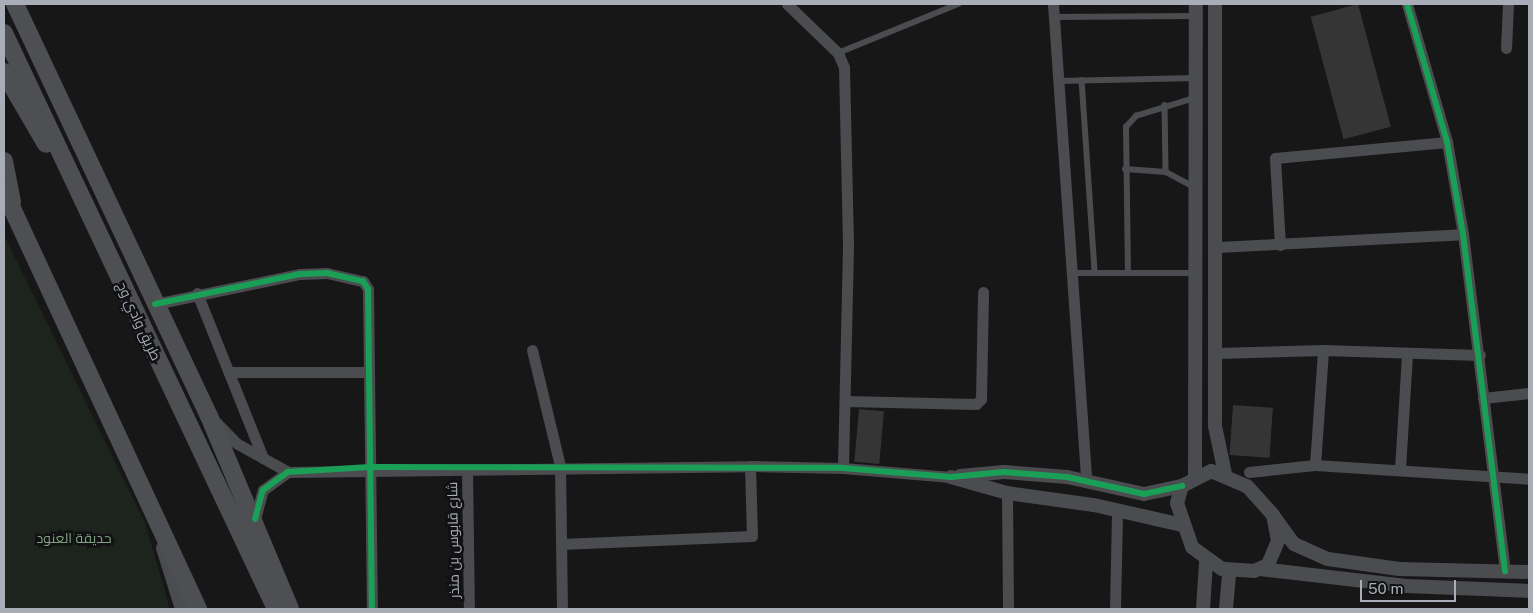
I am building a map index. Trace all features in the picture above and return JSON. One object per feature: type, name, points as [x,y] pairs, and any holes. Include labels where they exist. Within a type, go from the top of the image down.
[{"type":"main road","points":[[15,4],[209,416],[255,519],[290,609]]},
{"type":"main road","name":"طريق وادي وج","points":[[4,33],[71,179],[276,609]]},
{"type":"main road","points":[[4,72],[24,113],[71,179]]},
{"type":"main road","points":[[4,161],[14,212]]},
{"type":"main road","points":[[4,191],[198,609]]},
{"type":"street","points":[[786,4],[838,53],[844,67],[848,238],[843,468]]},
{"type":"street","points":[[1053,4],[1086,480]]},
{"type":"street","points":[[1214,4],[1218,247],[1216,409],[1225,474]]},
{"type":"street","points":[[1407,4],[1447,142],[1464,234],[1480,355],[1491,478],[1505,571]]},
{"type":"street","points":[[1506,48],[1508,4]]},
{"type":"street","points":[[1195,477],[1196,10]]},
{"type":"street","points":[[1280,245],[1275,158],[1447,142]]},
{"type":"street","points":[[1218,247],[1464,234]]},
{"type":"street","points":[[155,304],[197,293],[300,274],[357,278],[368,289],[372,609]]},
{"type":"street","points":[[845,401],[976,404],[981,399],[983,292]]},
{"type":"street","points":[[197,293],[263,458]]},
{"type":"street","points":[[532,350],[560,466],[562,609]]},
{"type":"street","points":[[1216,354],[1323,350],[1407,355],[1480,355]]},
{"type":"street","points":[[1315,464],[1323,350]]},
{"type":"street","points":[[1400,469],[1407,355]]},
{"type":"street","points":[[229,372],[368,372]]},
{"type":"street","points":[[1483,398],[1529,393]]},
{"type":"street","points":[[1195,410],[1216,409]]},
{"type":"street","points":[[209,416],[236,443],[288,472]]},
{"type":"street","points":[[1249,472],[1315,464],[1400,469],[1491,478],[1529,479]]},
{"type":"street","points":[[255,519],[263,490],[288,472],[370,467],[466,470],[560,466],[750,466],[843,468],[952,477],[1004,472],[1086,480],[1144,494],[1182,486],[1195,477],[1211,471],[1225,474],[1261,498],[1294,544],[1328,560],[1399,569],[1529,572]]},
{"type":"street","points":[[561,544],[752,536],[750,466]]},
{"type":"street","name":"شارع قابوس بن منذر","points":[[466,470],[469,609]]},
{"type":"street","points":[[952,477],[1007,493],[1182,525]]},
{"type":"street","points":[[1182,486],[1177,503],[1182,525],[1206,562],[1204,609]]},
{"type":"street","points":[[1007,493],[1008,609]]},
{"type":"street","points":[[150,507],[182,609]]},
{"type":"street","points":[[1115,609],[1117,512]]},
{"type":"street","points":[[1260,569],[1275,556],[1273,516]]},
{"type":"street","points":[[1206,562],[1229,571],[1260,569],[1406,586],[1529,591]]},
{"type":"street","points":[[1226,609],[1229,571]]},
{"type":"lane","points":[[838,53],[958,4]]},
{"type":"lane","points":[[1054,17],[1196,10]]},
{"type":"lane","points":[[1059,81],[1196,78]]},
{"type":"lane","points":[[1082,80],[1095,272]]},
{"type":"lane","points":[[1128,272],[1125,169],[1128,121],[1165,106],[1196,98]]},
{"type":"lane","points":[[1165,106],[1166,172]]},
{"type":"lane","points":[[1125,169],[1166,172],[1196,188]]},
{"type":"lane","points":[[1072,273],[1195,273]]},
{"type":"green space","name":"حديقة العنود","points":[[4,235],[145,523],[170,609],[4,609]]},
{"type":"building","points":[[1358,4],[1391,127],[1344,139],[1311,17]]},
{"type":"building","points":[[1233,405],[1273,408],[1269,458],[1230,455]]},
{"type":"building","points":[[859,409],[884,411],[879,464],[854,462]]},
{"type":"cycle path","points":[[1407,4],[1447,142],[1463,234],[1505,571]]},
{"type":"cycle path","points":[[155,304],[300,274],[327,273],[363,281],[368,289],[372,609]]},
{"type":"cycle path","points":[[255,519],[263,490],[288,472],[370,467],[843,468],[951,477],[1004,472],[1067,477],[1144,494],[1182,486]]}]
